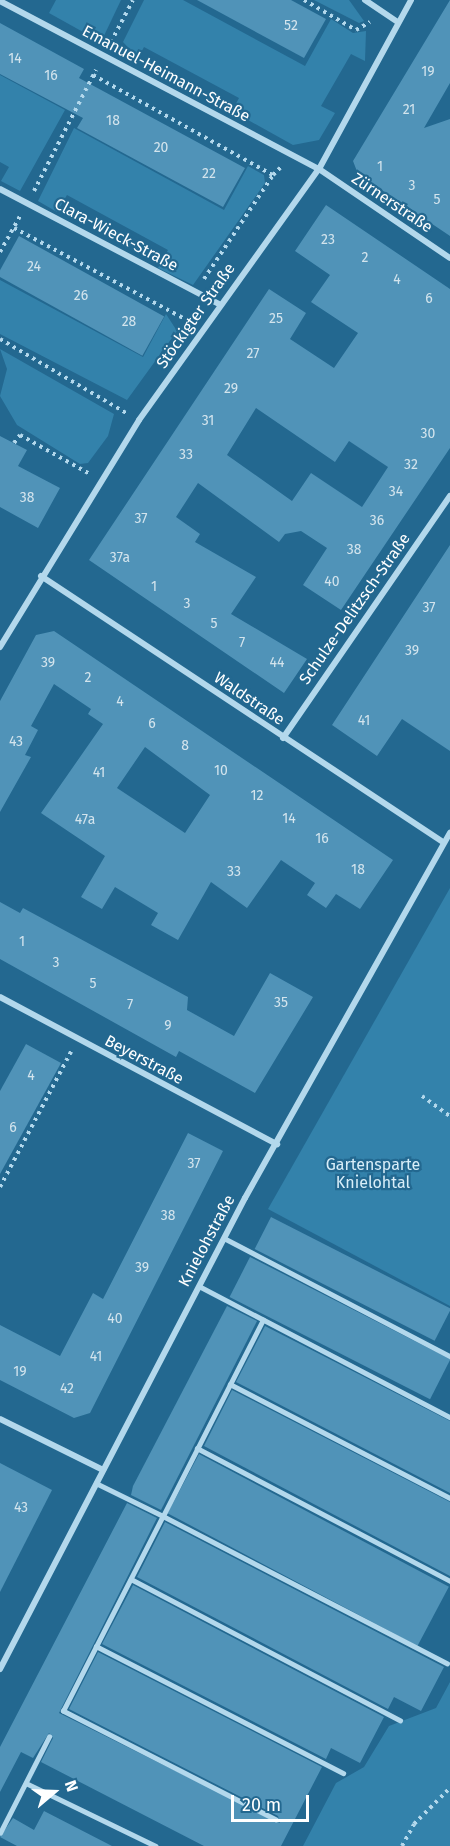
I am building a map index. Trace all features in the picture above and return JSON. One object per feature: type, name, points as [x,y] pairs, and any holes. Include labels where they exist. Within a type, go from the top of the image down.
[{"type":"street","points":[[365,0],[398,22]]},
{"type":"street","name":"Stöckigter Straße","points":[[0,647],[41,576],[139,420],[219,304],[319,170],[411,0]]},
{"type":"street","name":"Emanuel-Heimann-Straße","points":[[0,1],[319,170]]},
{"type":"street","name":"Zürnerstraße","points":[[319,170],[450,258]]},
{"type":"street","name":"Clara-Wieck-Straße","points":[[0,189],[219,304]]},
{"type":"street","name":"Schulze-Delitzsch-Straße","points":[[283,738],[450,496]]},
{"type":"street","name":"Waldstraße","points":[[41,576],[443,842]]},
{"type":"street","name":"Knielohstraße","points":[[0,1668],[224,1238],[450,833]]},
{"type":"street","name":"Beyerstraße","points":[[0,997],[277,1144]]},
{"type":"street","points":[[0,1419],[103,1470]]},
{"type":"lane","points":[[224,1238],[450,1356]]},
{"type":"lane","points":[[199,1286],[450,1417]]},
{"type":"lane","points":[[264,1320],[63,1711],[276,1820]]},
{"type":"lane","points":[[230,1384],[450,1498]]},
{"type":"lane","points":[[197,1448],[450,1581]]},
{"type":"lane","points":[[96,1483],[447,1663]]},
{"type":"lane","points":[[131,1579],[400,1720]]},
{"type":"lane","points":[[96,1647],[343,1773]]},
{"type":"lane","points":[[0,1833],[49,1737]]},
{"type":"lane","points":[[26,1783],[156,1846]]},
{"type":"path","points":[[0,252],[133,0]]},
{"type":"path","points":[[304,0],[356,30],[368,25],[378,9]]},
{"type":"path","points":[[93,75],[273,175]]},
{"type":"path","points":[[195,292],[273,175],[293,156]]},
{"type":"path","points":[[14,228],[203,328]]},
{"type":"path","points":[[0,339],[139,420]]},
{"type":"path","points":[[14,443],[20,435],[101,481]]},
{"type":"path","points":[[0,1187],[78,1040]]},
{"type":"path","points":[[422,1096],[450,1116]]},
{"type":"path","points":[[402,1846],[414,1824],[450,1788]]},
{"type":"green space","points":[[56,0],[121,0],[101,42],[49,13]]},
{"type":"green space","points":[[144,0],[183,0],[305,66],[331,19],[353,33],[366,31],[365,61],[351,54],[321,106],[335,113],[319,140],[293,145],[232,111],[239,98],[144,47],[138,58],[123,42]]},
{"type":"green space","points":[[314,0],[349,0],[364,21],[359,23]]},
{"type":"green space","points":[[0,75],[65,110],[20,191],[1,181],[9,167],[0,162]]},
{"type":"green space","points":[[74,128],[224,210],[248,166],[264,175],[265,183],[193,285],[158,268],[168,250],[67,195],[57,212],[38,201]]},
{"type":"green space","points":[[0,280],[143,357],[166,314],[177,331],[127,400],[0,334]]},
{"type":"green space","points":[[0,349],[114,414],[108,436],[88,463],[80,464],[17,425],[0,396],[7,369]]},
{"type":"green space","name":"Gartensparte Knielohtal","points":[[450,888],[450,1306],[268,1209]]},
{"type":"green space","points":[[450,1682],[450,1846],[303,1846],[336,1783],[364,1767],[389,1726],[436,1708]]},
{"type":"building","points":[[197,0],[291,0],[326,19],[304,58]]},
{"type":"building","points":[[450,0],[450,83],[424,128],[450,119],[450,236],[358,174],[353,161]]},
{"type":"building","points":[[0,23],[84,69],[79,78],[245,168],[223,207],[77,128],[83,118],[0,74]]},
{"type":"building","points":[[326,205],[450,289],[450,448],[341,610],[303,585],[327,548],[301,531],[285,534],[279,542],[198,483],[176,517],[200,534],[195,542],[256,577],[231,614],[307,659],[284,693],[89,560],[269,289],[306,313],[290,339],[334,368],[358,333],[311,302],[330,275],[295,251]],"holes":[[[256,408],[335,462],[349,441],[388,467],[362,507],[311,473],[292,501],[227,455]]]},
{"type":"building","points":[[19,236],[164,316],[142,356],[0,277],[0,270]]},
{"type":"building","points":[[0,436],[27,450],[18,466],[60,488],[38,528],[0,507]]},
{"type":"building","points":[[450,545],[450,751],[402,719],[377,756],[332,725]]},
{"type":"building","points":[[54,631],[393,860],[360,909],[336,894],[326,908],[307,895],[315,883],[281,860],[247,908],[211,882],[178,940],[151,925],[158,913],[115,887],[102,909],[81,897],[105,856],[41,813],[103,724],[88,714],[91,709],[54,684],[31,726],[38,730],[25,755],[31,757],[0,812],[0,701],[36,635]],"holes":[[[145,747],[210,795],[185,833],[117,788]]]},
{"type":"building","points":[[0,902],[20,913],[23,908],[188,997],[187,1010],[234,1036],[270,973],[313,997],[255,1093],[179,1051],[176,1057],[0,959]]},
{"type":"building","points":[[26,1044],[61,1063],[0,1174],[0,1091]]},
{"type":"building","points":[[188,1133],[223,1151],[90,1413],[74,1418],[0,1380],[0,1325],[60,1356],[93,1293],[103,1299]]},
{"type":"building","points":[[271,1217],[450,1308],[435,1341],[255,1249]]},
{"type":"building","points":[[250,1257],[450,1359],[430,1399],[230,1297]]},
{"type":"building","points":[[227,1306],[257,1321],[161,1510],[131,1495],[133,1486]]},
{"type":"building","points":[[265,1326],[450,1421],[450,1493],[236,1382]]},
{"type":"building","points":[[232,1390],[450,1502],[450,1576],[204,1446]]},
{"type":"building","points":[[199,1454],[449,1587],[417,1646],[168,1513]]},
{"type":"building","points":[[0,1463],[52,1490],[0,1592]]},
{"type":"building","points":[[127,1503],[157,1518],[59,1713],[280,1823],[278,1816],[69,1709],[98,1652],[322,1767],[281,1846],[204,1846],[41,1762],[53,1738],[49,1733],[33,1758],[21,1752],[0,1792],[0,1747]]},
{"type":"building","points":[[165,1522],[444,1667],[421,1711],[394,1697],[388,1709],[137,1577]]},
{"type":"building","points":[[133,1585],[384,1717],[360,1763],[331,1748],[326,1759],[102,1644]]},
{"type":"building","points":[[44,1811],[112,1846],[17,1846],[0,1837],[13,1818],[34,1830]]}]
